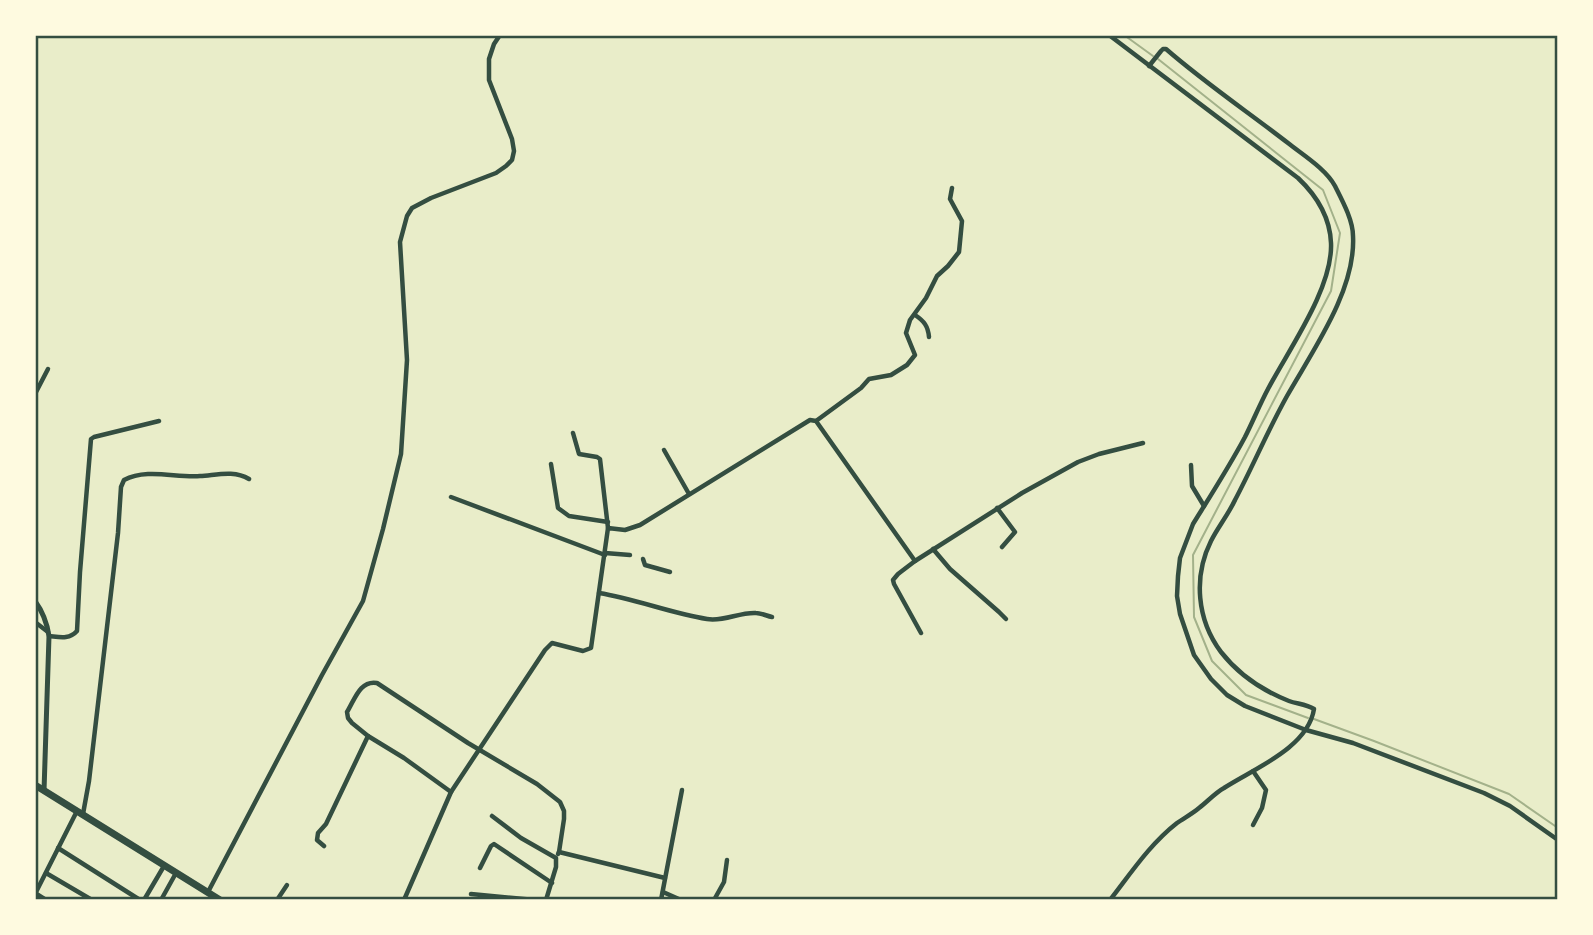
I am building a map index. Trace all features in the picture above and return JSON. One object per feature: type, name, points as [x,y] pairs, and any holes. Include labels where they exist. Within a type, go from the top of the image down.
[{"type":"highway","points":[[35,785],[220,900]]},
{"type":"street","points":[[208,892],[363,601],[401,454],[407,360],[400,242],[412,208],[496,173],[512,160],[512,139],[489,80],[489,59],[500,35]]},
{"type":"street","points":[[1109,35],[1288,169],[1318,202],[1330,232],[1327,271],[1313,307],[1269,387],[1247,434],[1193,524],[1180,558],[1177,596],[1180,614],[1194,655],[1211,679],[1227,695],[1245,706],[1353,743],[1484,793],[1510,806],[1558,840]]},
{"type":"street","points":[[1110,900],[1151,846],[1176,823],[1197,810],[1220,790],[1268,763],[1293,744],[1307,727],[1313,713],[1314,709],[1310,706],[1291,702],[1253,684],[1237,670],[1212,638],[1205,623],[1199,594],[1202,565],[1210,542],[1233,505],[1337,304],[1352,254],[1353,232],[1334,183],[1328,176],[1261,122],[1186,68],[1166,49],[1161,51],[1151,64]]},
{"type":"street","points":[[816,421],[869,379],[891,375],[907,365],[915,355],[906,332],[910,320],[937,276],[959,252],[962,221],[950,199],[952,188]]},
{"type":"street","points":[[915,315],[926,324],[929,337]]},
{"type":"street","points":[[35,394],[48,369]]},
{"type":"street","points":[[551,464],[558,509],[569,516],[625,530],[640,525],[810,420],[816,421],[915,561]]},
{"type":"street","points":[[35,622],[49,634],[66,637],[77,631],[91,439],[159,421]]},
{"type":"street","points":[[404,900],[452,792],[549,645],[557,643],[583,651],[590,648],[608,525],[600,460],[579,454],[573,433]]},
{"type":"street","points":[[920,633],[894,584],[898,574],[997,508],[1078,463],[1099,454],[1143,443]]},
{"type":"street","points":[[664,450],[689,494]]},
{"type":"street","points":[[1191,464],[1192,486],[1204,506]]},
{"type":"street","points":[[46,900],[35,894],[58,848],[80,813],[89,781],[121,487],[124,480],[132,476],[157,474],[199,477],[231,474],[249,478]]},
{"type":"street","points":[[451,496],[605,554],[630,555]]},
{"type":"street","points":[[997,508],[1015,532],[1002,547]]},
{"type":"street","points":[[933,550],[950,569],[1006,619]]},
{"type":"street","points":[[643,559],[645,565],[670,572]]},
{"type":"street","points":[[599,593],[621,596],[710,620],[757,613],[772,617]]},
{"type":"street","points":[[35,601],[42,611],[49,634],[44,791]]},
{"type":"street","points":[[452,792],[404,758],[368,737],[348,718],[347,712],[361,689],[369,682],[377,683],[432,721],[528,778],[560,802],[564,819],[556,867],[546,900]]},
{"type":"street","points":[[324,846],[317,840],[317,835],[326,824],[368,737]]},
{"type":"street","points":[[1253,771],[1266,790],[1262,808],[1253,825]]},
{"type":"street","points":[[661,900],[682,790]]},
{"type":"street","points":[[492,816],[521,838],[557,855],[665,878]]},
{"type":"street","points":[[480,868],[494,844],[552,883]]},
{"type":"street","points":[[58,848],[142,900],[164,866]]},
{"type":"street","points":[[715,900],[724,882],[727,860]]},
{"type":"street","points":[[46,873],[92,900]]},
{"type":"street","points":[[161,900],[176,873]]},
{"type":"street","points":[[277,900],[287,885]]},
{"type":"street","points":[[663,892],[681,900]]},
{"type":"street","points":[[471,894],[535,900]]},
{"type":"waterway","points":[[1124,35],[1153,56]]},
{"type":"waterway","points":[[1158,59],[1323,190],[1340,233],[1331,291],[1193,555],[1194,617],[1212,661],[1246,695],[1308,718]]},
{"type":"waterway","points":[[1314,719],[1509,794],[1558,828]]}]
